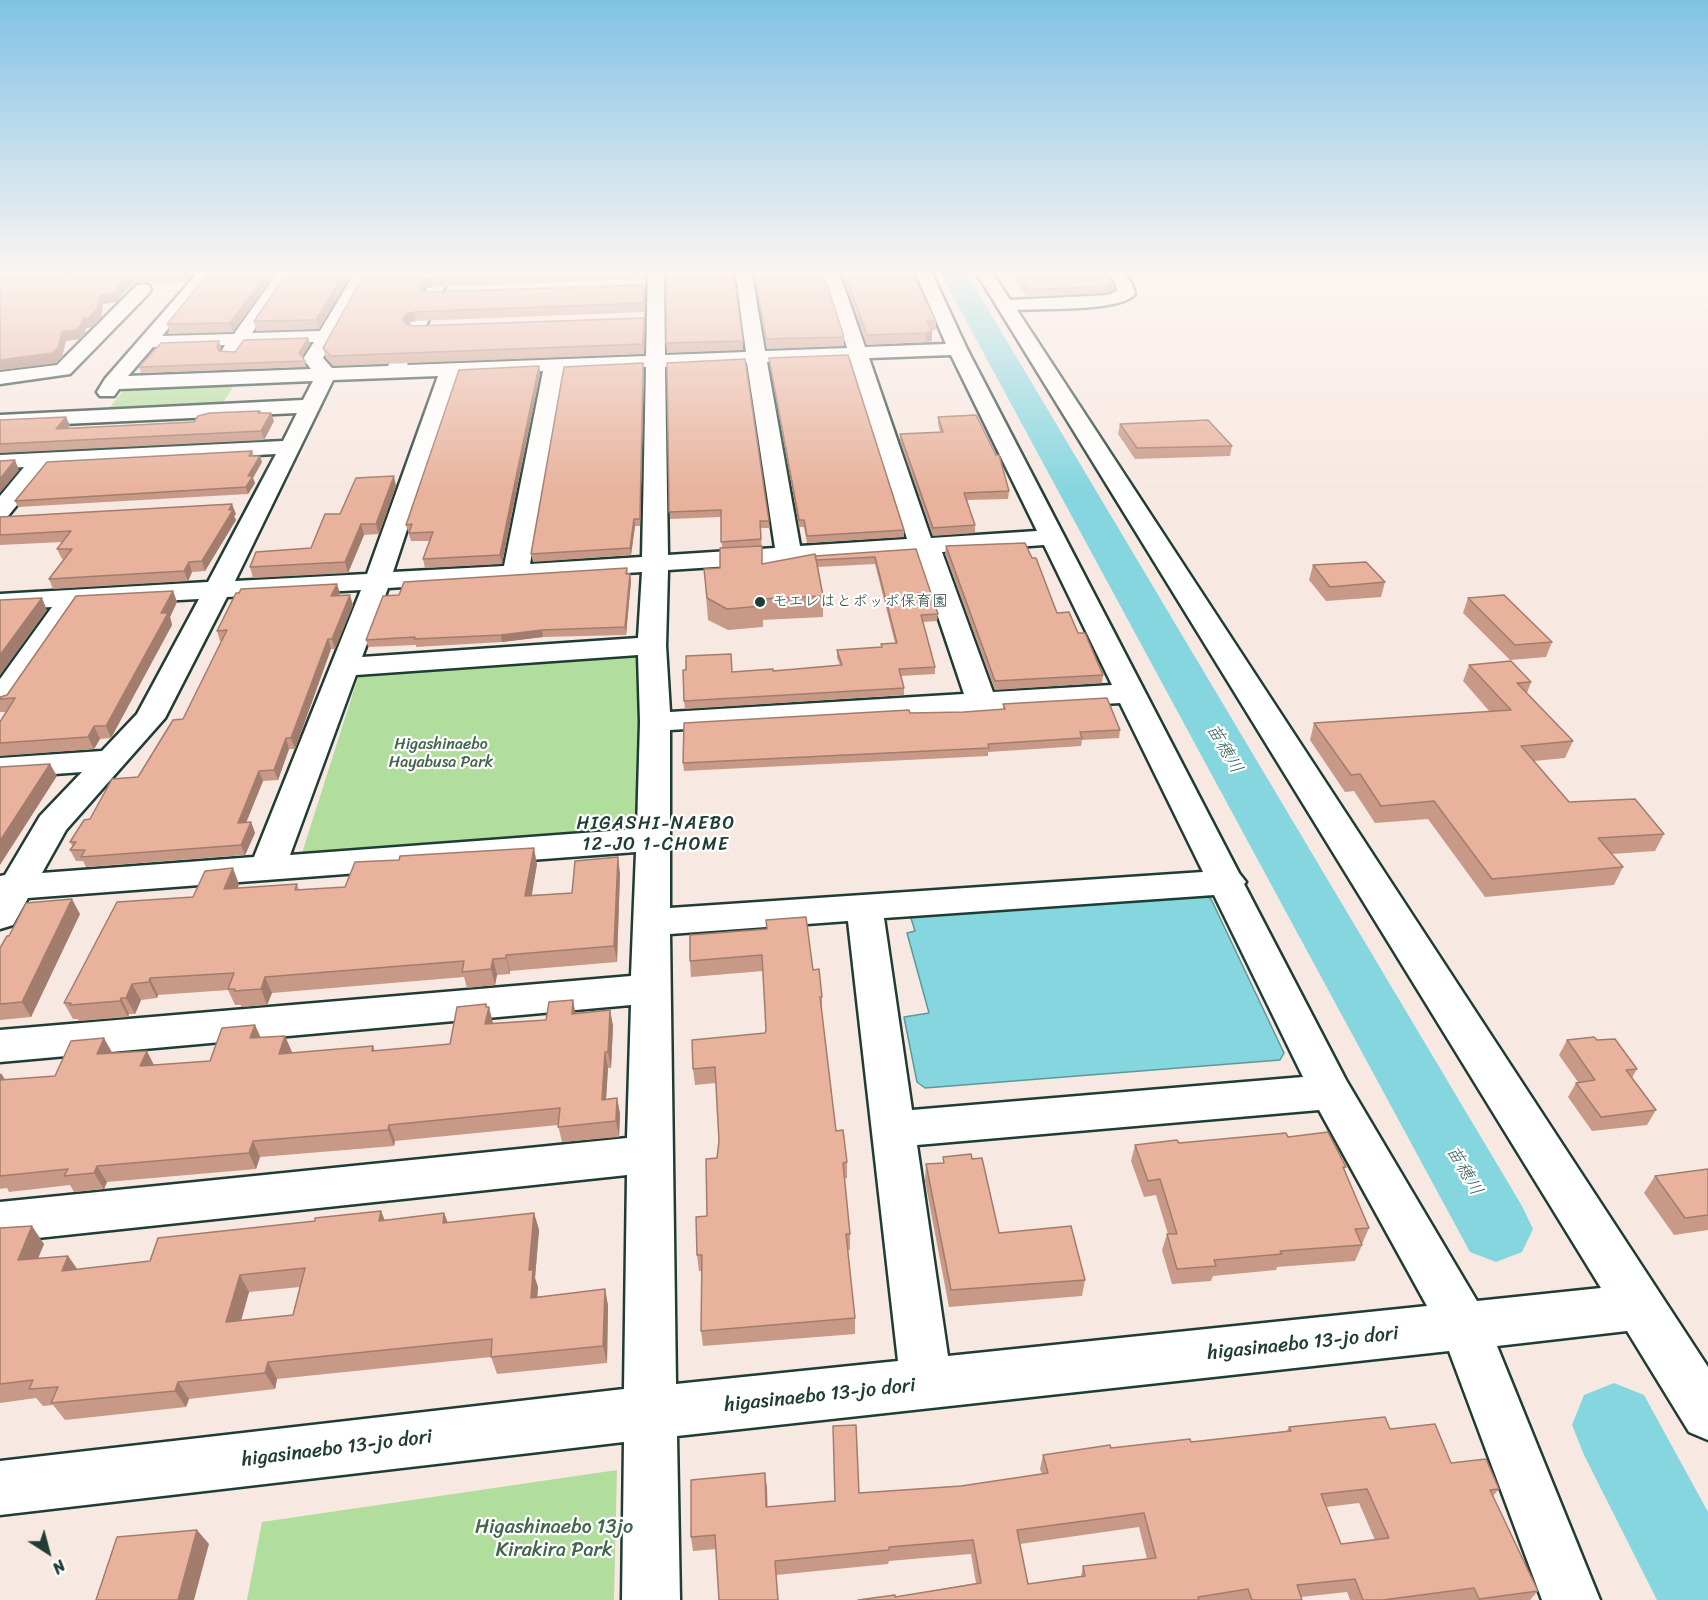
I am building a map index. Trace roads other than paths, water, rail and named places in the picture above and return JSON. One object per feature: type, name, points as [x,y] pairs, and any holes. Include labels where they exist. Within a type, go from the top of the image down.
[{"type":"street","points":[[0,378],[63,370],[89,344]]},
{"type":"street","points":[[87,417],[113,386],[112,383],[147,344]]},
{"type":"street","points":[[208,379],[237,344]]},
{"type":"street","points":[[323,344],[313,359],[326,374]]},
{"type":"street","points":[[394,372],[408,344]]},
{"type":"street","points":[[651,1600],[649,1154],[655,722],[652,645],[655,564],[654,344]]},
{"type":"street","points":[[754,344],[789,554]]},
{"type":"street","points":[[855,344],[924,545],[982,703]]},
{"type":"street","points":[[956,344],[1332,1092],[1464,1325],[1571,1600]]},
{"type":"street","points":[[1030,344],[1708,1414]]},
{"type":"street","points":[[112,383],[958,349]]},
{"type":"street","points":[[516,573],[554,365]]},
{"type":"street","points":[[268,867],[377,582],[450,369]]},
{"type":"street","points":[[6,897],[52,824],[150,718],[263,503],[326,374]]},
{"type":"street","points":[[0,422],[311,406]]},
{"type":"street","points":[[0,462],[291,447]]},
{"type":"street","points":[[0,511],[42,460]]},
{"type":"street","points":[[237,505],[263,503]]},
{"type":"street","points":[[0,518],[24,517]]},
{"type":"street","points":[[0,602],[377,582],[1052,537]]},
{"type":"street","points":[[5,686],[72,598]]},
{"type":"street","points":[[345,667],[652,645]]},
{"type":"street","points":[[655,722],[1131,693]]},
{"type":"street","points":[[0,768],[110,760]]},
{"type":"street","points":[[6,897],[268,867],[654,839]]},
{"type":"street","points":[[651,922],[1228,882]]},
{"type":"street","points":[[864,906],[926,1385]]},
{"type":"street","points":[[0,1046],[651,989]]},
{"type":"street","points":[[893,1129],[1332,1092]]},
{"type":"street","points":[[0,1222],[649,1154]]},
{"type":"street","name":"higasinaebo 13-jo dori","points":[[0,1488],[649,1413],[1641,1308]]},
{"type":"water","points":[[1200,892],[1211,899],[1284,1053],[1280,1060],[925,1088],[917,1082],[904,1017],[929,1013],[907,933],[915,931],[910,915]]},
{"type":"waterway","name":"苗穂川","points":[[993,344],[1496,1229]]},
{"type":"waterway","name":"苗穂川","points":[[1614,1425],[1706,1600]]},
{"type":"place","name":"モエレはとポッポ保育園","points":[[760,602]]},
{"type":"district","name":"HIGASHI-NAEBO 12-JO 1-CHOME","points":[[656,834]]},
{"type":"park label","name":"Higashinaebo Hayabusa Park","points":[[441,754]]},
{"type":"park label","name":"Higashinaebo 13jo Kirakira Park","points":[[554,1540]]}]
